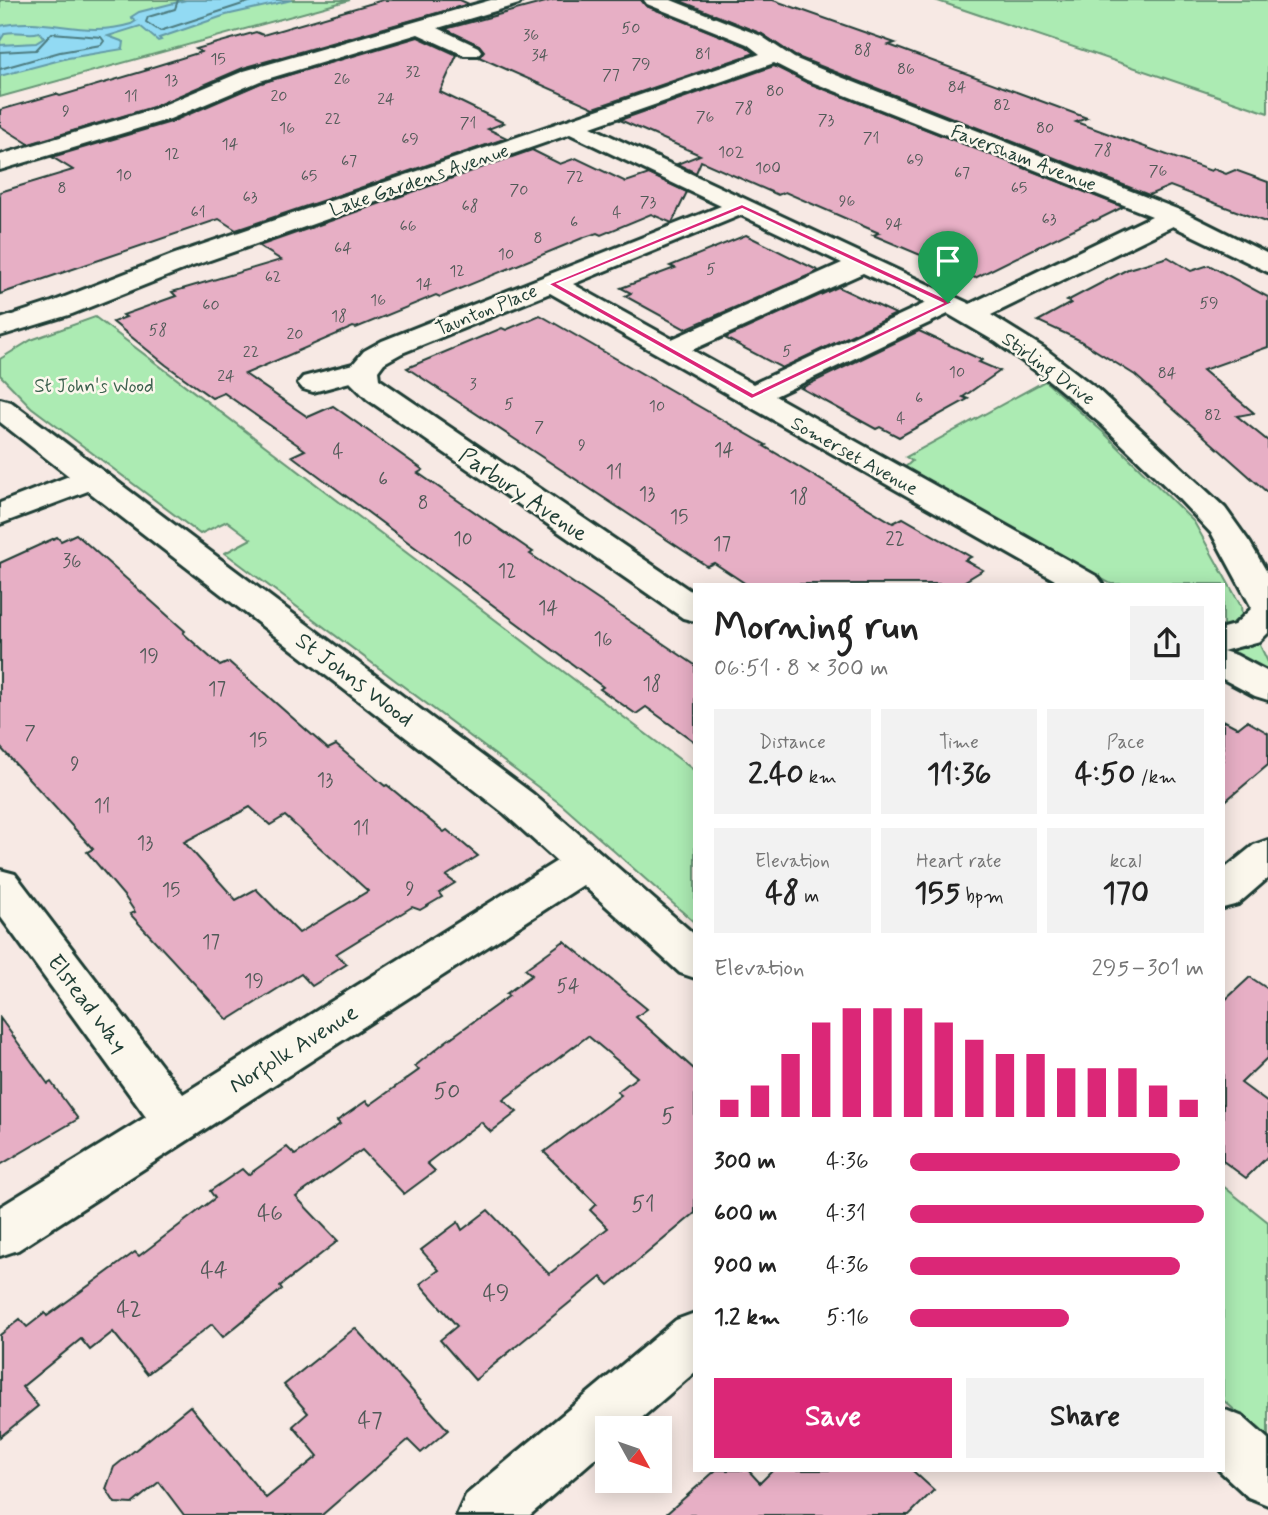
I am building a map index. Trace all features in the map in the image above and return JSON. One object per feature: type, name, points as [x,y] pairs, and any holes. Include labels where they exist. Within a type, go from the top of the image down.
[{"type":"street","points":[[0,163],[162,114],[252,76],[512,0]]},
{"type":"street","name":"Faversham Avenue","points":[[654,0],[754,40],[815,75],[1173,216],[1268,264]]},
{"type":"street","points":[[419,27],[471,51]]},
{"type":"street","name":"Lake Gardens Avenue","points":[[0,328],[62,308],[181,261],[777,55]]},
{"type":"street","points":[[0,172],[159,124],[209,96]]},
{"type":"street","name":"Stirling Drive","points":[[572,126],[959,309],[1065,377],[1090,397],[1210,511],[1228,535],[1268,606]]},
{"type":"street","name":"Taunton Place","points":[[313,383],[363,370],[370,360],[384,350],[742,206]]},
{"type":"street","points":[[752,397],[1173,216]]},
{"type":"street","points":[[670,350],[863,262]]},
{"type":"street","name":"Somerset Avenue","points":[[552,284],[1084,583]]},
{"type":"street","name":"Lake Gardens Avenue","points":[[0,345],[62,308]]},
{"type":"street","name":"Parbury Avenue","points":[[363,370],[365,382],[377,393],[693,609]]},
{"type":"street","name":"St Johns Wood","points":[[2,407],[519,804],[693,959]]},
{"type":"street","points":[[0,514],[92,478]]},
{"type":"street","points":[[1225,639],[1247,633],[1268,613]]},
{"type":"street","points":[[1225,664],[1268,688]]},
{"type":"street","points":[[1225,891],[1268,855]]},
{"type":"street","name":"Norfolk Avenue","points":[[0,1234],[586,863]]},
{"type":"street","name":"Elstead Way","points":[[0,885],[176,1121]]},
{"type":"street","points":[[486,1515],[693,1340]]},
{"type":"street","points":[[1225,1438],[1268,1477]]},
{"type":"green space","points":[[0,0],[350,0],[0,97]]},
{"type":"green space","points":[[935,0],[1268,0],[1268,113]]},
{"type":"green space","name":"St John's Wood","points":[[95,317],[693,769],[693,921],[562,805],[225,553],[251,539],[227,521],[200,534],[31,407],[0,375],[0,359],[31,340]]},
{"type":"green space","points":[[1045,381],[1103,432],[1194,522],[1241,606],[1242,617],[1237,625],[1225,629],[1225,583],[1109,583],[903,469],[912,461],[906,457]]},
{"type":"green space","points":[[1258,641],[1268,662],[1268,684],[1225,662],[1225,647]]},
{"type":"green space","points":[[1225,1188],[1268,1222],[1268,1439],[1225,1402]]},
{"type":"water","points":[[186,0],[292,0],[226,15],[159,38],[161,40],[158,41],[140,26],[108,36],[124,42],[123,49],[68,58],[0,76],[0,45],[36,43],[44,38],[39,32],[10,32],[5,33],[0,41],[0,26],[33,23],[113,28],[136,21],[131,17],[139,12]]},
{"type":"building","points":[[383,0],[460,0],[469,4],[243,68],[153,107],[29,144],[0,126],[0,110],[56,94],[60,96],[201,52],[196,49],[256,32],[263,35]]},
{"type":"building","points":[[553,0],[641,0],[646,6],[746,46],[755,53],[594,108],[479,57],[484,51],[479,45],[445,29]]},
{"type":"building","points":[[678,0],[773,0],[895,43],[889,45],[1087,118],[1076,122],[1211,171],[1214,169],[1226,174],[1235,170],[1268,182],[1268,223],[1170,186],[1149,195],[795,56],[762,34]]},
{"type":"building","points":[[418,37],[457,55],[440,92],[504,123],[488,129],[507,138],[236,230],[219,219],[0,294],[0,192],[73,170],[52,157],[171,122],[261,83]]},
{"type":"building","points":[[774,66],[806,82],[1123,207],[975,278],[873,235],[879,233],[785,192],[778,195],[701,161],[696,173],[677,164],[700,155],[620,120]]},
{"type":"building","points":[[532,150],[560,164],[576,158],[626,182],[649,174],[687,192],[672,223],[651,214],[601,235],[597,233],[585,237],[440,297],[436,295],[353,327],[245,374],[308,417],[333,406],[423,470],[418,473],[533,552],[530,554],[693,664],[693,741],[646,707],[636,714],[600,689],[603,687],[292,456],[305,450],[224,393],[212,398],[113,322],[126,317],[123,315],[176,296],[172,292],[281,260],[259,246]]},
{"type":"building","points":[[746,235],[819,271],[685,329],[625,296],[631,293],[621,288],[675,268],[670,266]]},
{"type":"building","points":[[1168,257],[1191,271],[1209,265],[1268,297],[1268,347],[1203,370],[1254,413],[1237,416],[1268,441],[1268,493],[1135,375],[1077,339],[1038,321],[1071,303],[1067,301],[1128,269]]},
{"type":"building","points":[[838,287],[896,314],[782,368],[725,338]]},
{"type":"building","points":[[540,315],[766,445],[764,446],[893,523],[903,518],[971,557],[965,560],[983,570],[962,583],[744,583],[714,563],[707,566],[407,368],[502,328],[506,330]]},
{"type":"building","points":[[919,331],[1000,371],[963,397],[968,399],[899,437],[880,427],[876,429],[801,388]]},
{"type":"building","points":[[76,534],[185,631],[183,633],[220,666],[229,662],[328,749],[336,745],[385,786],[444,832],[447,830],[478,856],[446,876],[455,883],[439,893],[442,897],[420,910],[412,907],[336,954],[347,964],[312,986],[301,974],[228,1020],[130,914],[135,912],[125,897],[87,852],[93,849],[0,747],[0,563],[57,537],[61,541]],"holes":[[[250,807],[270,825],[285,816],[368,891],[299,933],[256,889],[236,900],[184,842]]]},
{"type":"building","points":[[1225,721],[1238,728],[1247,721],[1268,733],[1268,765],[1225,801]]},
{"type":"building","points":[[564,941],[647,1009],[636,1017],[693,1068],[693,1215],[609,1285],[601,1277],[475,1380],[440,1340],[457,1326],[420,1284],[439,1270],[421,1250],[458,1222],[462,1230],[488,1210],[549,1274],[608,1228],[590,1210],[596,1204],[544,1152],[621,1095],[617,1092],[637,1077],[588,1036],[503,1100],[517,1112],[491,1132],[481,1122],[427,1163],[435,1171],[404,1194],[362,1150],[296,1197],[338,1241],[280,1286],[282,1289],[223,1337],[212,1324],[147,1374],[113,1332],[90,1350],[81,1339],[22,1387],[38,1406],[0,1437],[0,1335],[20,1319],[27,1327],[45,1313],[47,1316],[135,1252],[139,1256],[215,1198],[210,1191],[242,1169],[248,1175],[287,1147],[295,1155],[340,1124],[337,1121],[366,1101],[370,1105],[419,1070],[415,1066],[445,1042],[509,996],[506,994],[532,975],[525,969]]},
{"type":"building","points":[[1250,977],[1268,989],[1268,1057],[1241,1083],[1268,1103],[1268,1156],[1246,1178],[1225,1162],[1225,1000]]},
{"type":"building","points":[[0,1018],[48,1084],[51,1082],[78,1119],[0,1165]]},
{"type":"building","points":[[355,1328],[448,1430],[421,1453],[408,1440],[322,1515],[184,1515],[159,1482],[132,1504],[115,1503],[106,1489],[114,1467],[190,1406],[266,1498],[318,1456],[293,1426],[308,1413],[284,1385]]},
{"type":"building","points":[[714,1472],[750,1472],[760,1483],[771,1472],[914,1472],[934,1490],[909,1515],[665,1515]]},
{"type":"route","points":[[742,206],[948,303],[752,397],[552,284],[742,206]]}]
